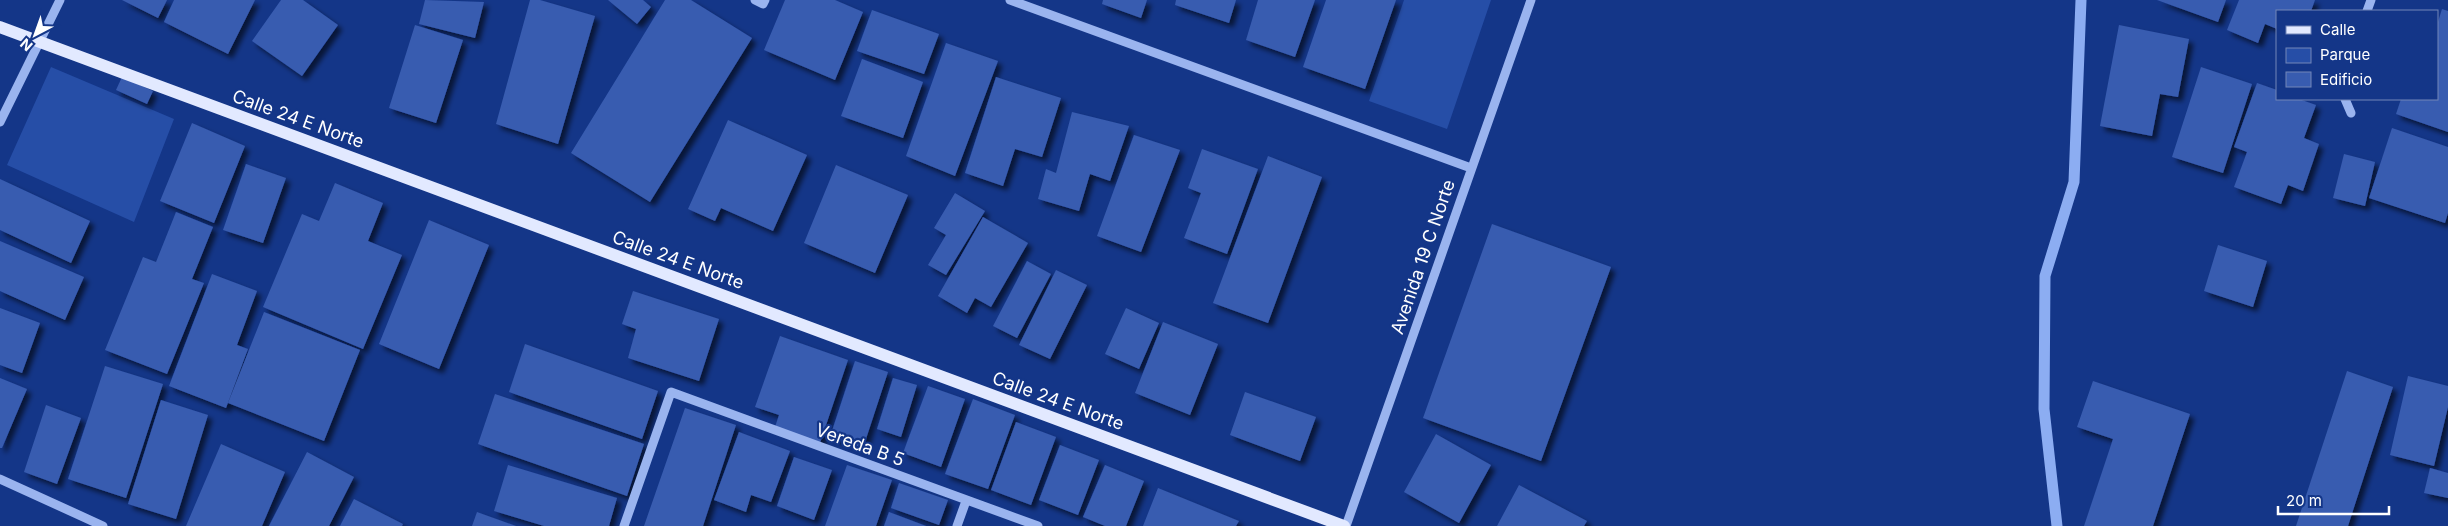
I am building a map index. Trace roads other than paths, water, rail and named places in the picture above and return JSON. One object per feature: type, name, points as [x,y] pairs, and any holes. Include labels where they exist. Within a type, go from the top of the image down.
[{"type":"main road","name":"Calle 24 E Norte","points":[[0,27],[1345,526]]},
{"type":"street","points":[[0,122],[60,0]]},
{"type":"street","points":[[755,0],[763,4],[765,0]]},
{"type":"street","points":[[1010,0],[1472,168]]},
{"type":"street","name":"Avenida 19 C Norte","points":[[1345,526],[1531,0]]},
{"type":"street","points":[[2345,100],[2351,113]]},
{"type":"street","name":"Vereda B 5","points":[[624,526],[671,392],[1038,526]]},
{"type":"street","points":[[0,479],[103,526]]},
{"type":"street","points":[[957,526],[966,501]]},
{"type":"waterway","points":[[2057,526],[2044,409],[2045,276],[2074,182],[2081,0]]}]
